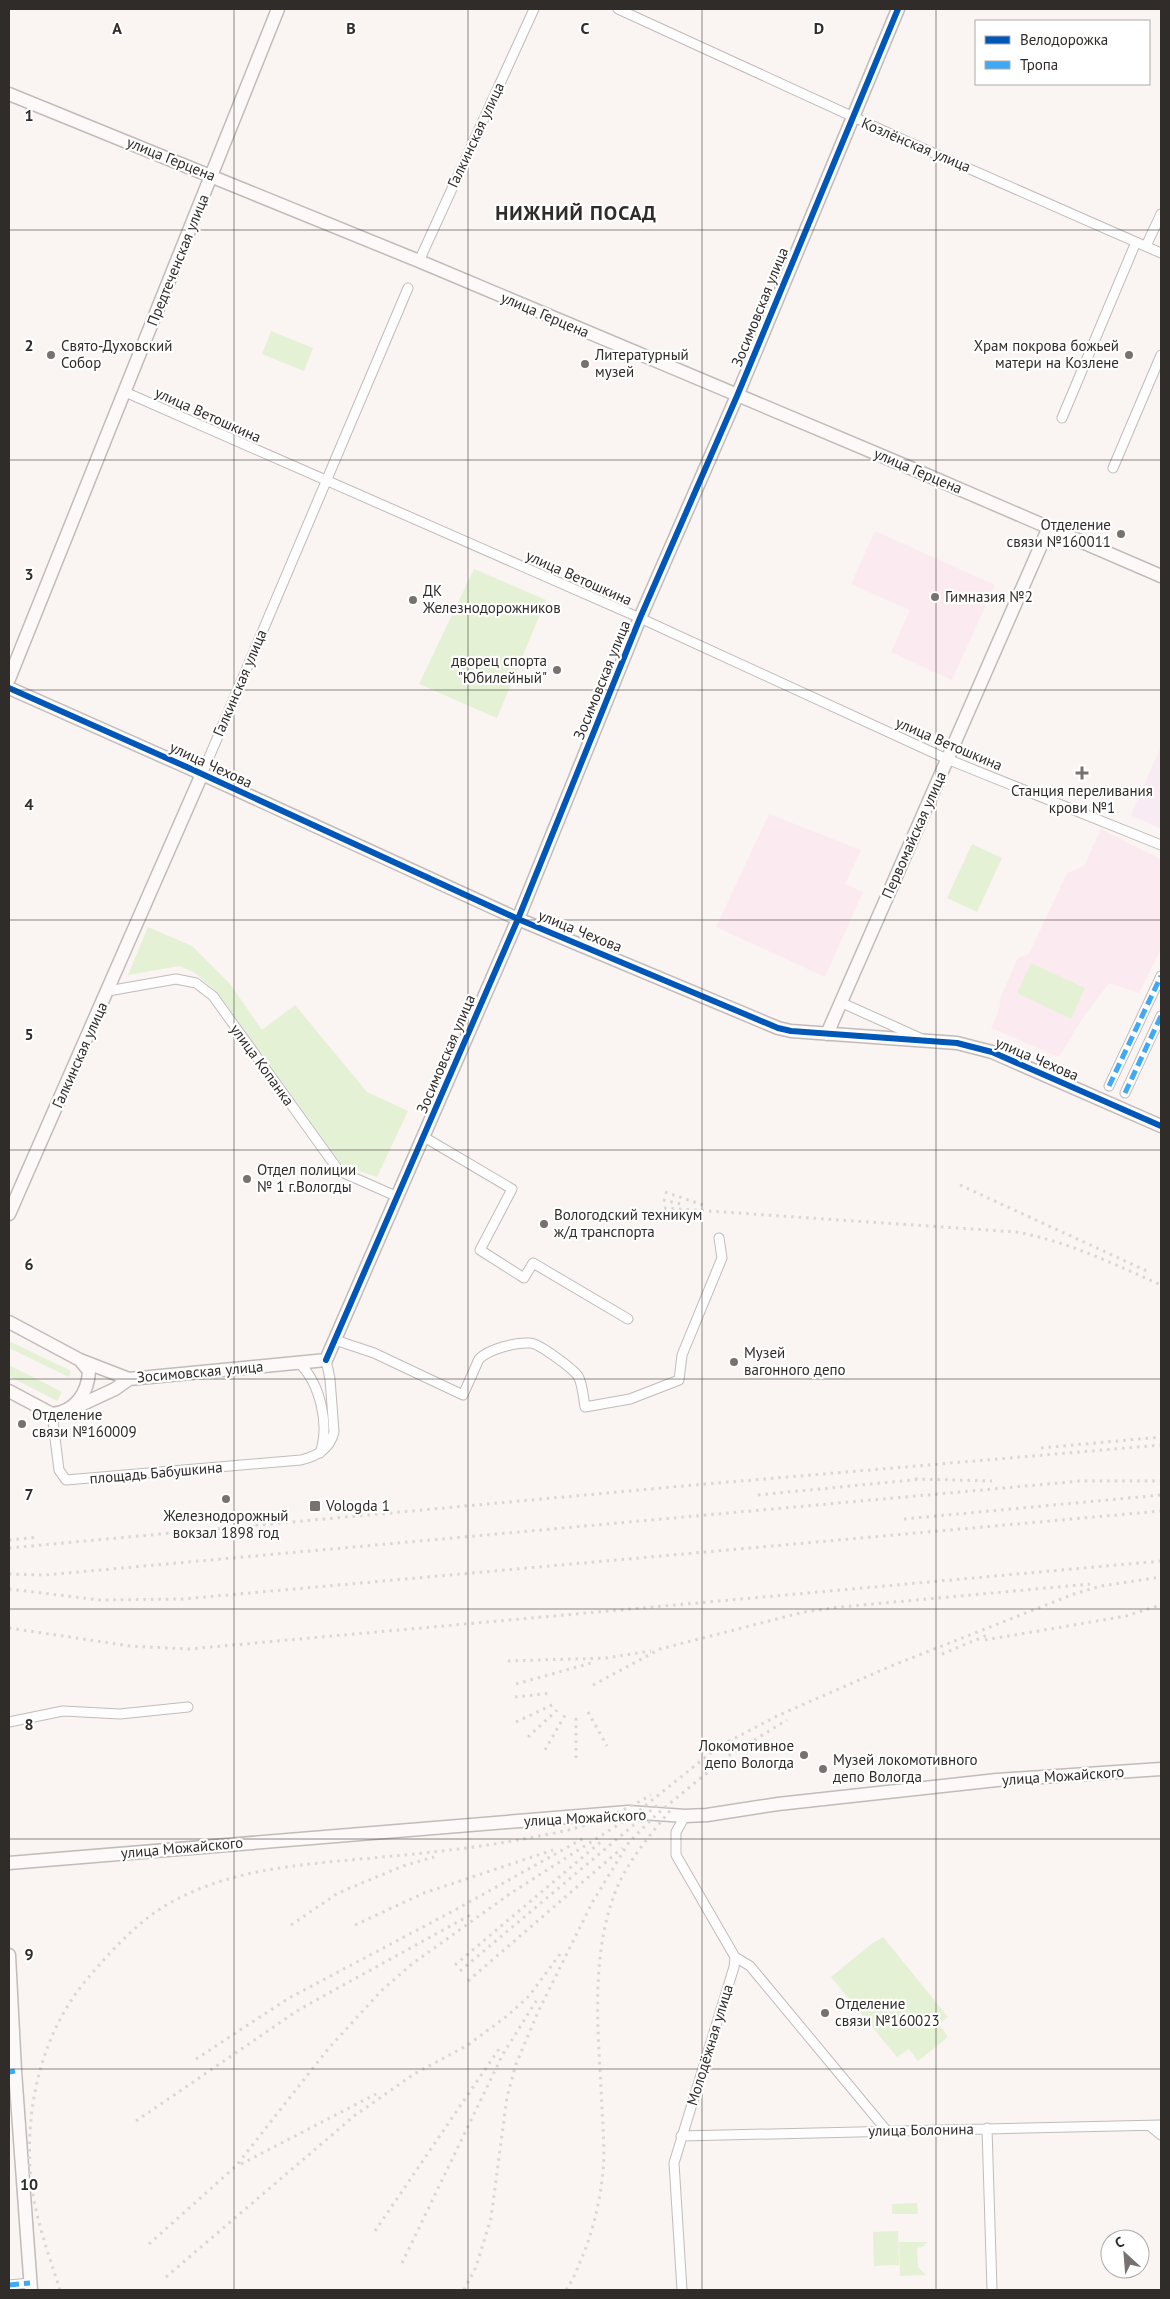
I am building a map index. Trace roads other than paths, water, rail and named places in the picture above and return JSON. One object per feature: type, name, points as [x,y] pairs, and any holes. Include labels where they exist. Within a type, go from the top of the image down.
[{"type":"street","name":"Предтеченская улица","points":[[9,679],[278,9]]},
{"type":"street","name":"Галкинская улица","points":[[419,260],[534,9]]},
{"type":"street","name":"Козлёнская улица","points":[[618,9],[852,117],[1161,253]]},
{"type":"street","name":"Зосимовская улица","points":[[9,1322],[80,1360],[129,1379],[326,1360],[518,919],[640,618],[737,396],[898,9]]},
{"type":"street","name":"улица Герцена","points":[[9,94],[419,260],[1161,576]]},
{"type":"street","points":[[1146,246],[1161,214]]},
{"type":"street","points":[[1062,418],[1136,242]]},
{"type":"street","name":"Галкинская улица","points":[[9,1214],[202,774],[408,288]]},
{"type":"street","points":[[1113,468],[1161,355]]},
{"type":"street","name":"улица Ветошкина","points":[[125,392],[640,618],[948,759],[1161,845]]},
{"type":"street","name":"Первомайская улица","points":[[827,1034],[1049,527]]},
{"type":"street","name":"улица Чехова","points":[[9,688],[518,919],[778,1028],[791,1031],[957,1043],[992,1052],[1161,1126]]},
{"type":"street","points":[[1110,1086],[1161,976]]},
{"type":"street","name":"улица Копанка","points":[[108,991],[158,980],[176,979],[190,982],[204,989],[217,1002],[339,1171],[398,1197]]},
{"type":"street","points":[[840,1002],[924,1040]]},
{"type":"street","points":[[1125,1093],[1161,1016]]},
{"type":"street","points":[[424,1137],[512,1189],[480,1250],[524,1278],[533,1263],[628,1319]]},
{"type":"street","points":[[335,1340],[374,1353],[463,1395],[479,1359],[483,1355],[494,1349],[530,1342],[538,1345],[573,1370],[581,1384],[585,1407],[630,1399],[679,1380],[682,1355],[722,1258],[719,1238]]},
{"type":"street","points":[[69,1410],[77,1403],[88,1380],[89,1371],[80,1360]]},
{"type":"street","points":[[320,1453],[329,1444],[334,1432],[330,1379],[326,1360]]},
{"type":"street","points":[[299,1363],[311,1377],[320,1405],[323,1426],[320,1453]]},
{"type":"street","points":[[9,1391],[49,1413],[69,1410],[115,1389],[129,1379]]},
{"type":"street","name":"площадь Бабушкина","points":[[49,1413],[59,1470],[66,1480],[284,1462],[300,1460],[320,1453]]},
{"type":"street","points":[[9,1722],[63,1711],[120,1714],[188,1707]]},
{"type":"street","name":"улица Можайского","points":[[9,1863],[628,1812],[685,1816],[997,1780],[1161,1769]]},
{"type":"street","points":[[685,1816],[676,1832],[676,1855],[735,1957],[750,1966],[887,2131]]},
{"type":"street","points":[[9,1955],[12,2071],[31,2286],[9,2285]]},
{"type":"street","name":"Молодёжная улица","points":[[682,2290],[674,2164],[681,2136],[734,1968],[735,1957]]},
{"type":"street","name":"улица Болонина","points":[[681,2136],[1161,2125]]},
{"type":"street","points":[[1150,2126],[1161,2135]]},
{"type":"street","points":[[987,2128],[992,2290]]},
{"type":"railway","points":[[960,1185],[1149,1272]]},
{"type":"railway","points":[[665,1192],[706,1206]]},
{"type":"railway","points":[[663,1200],[681,1204]]},
{"type":"railway","points":[[664,1208],[1016,1232],[1072,1247],[1161,1285]]},
{"type":"railway","points":[[1041,1448],[1161,1437]]},
{"type":"railway","points":[[9,1548],[683,1486],[1161,1445]]},
{"type":"railway","points":[[915,1479],[992,1481]]},
{"type":"railway","points":[[758,1495],[922,1479]]},
{"type":"railway","points":[[9,1574],[45,1575],[1081,1481],[1161,1481]]},
{"type":"railway","points":[[904,1519],[1161,1495]]},
{"type":"railway","points":[[9,1589],[100,1600],[183,1599],[1161,1511]]},
{"type":"railway","points":[[9,1540],[38,1537]]},
{"type":"railway","points":[[9,1628],[130,1646],[189,1649],[1161,1561]]},
{"type":"railway","points":[[149,2244],[236,2166],[328,2049],[381,1991],[412,1964],[511,1893],[635,1814],[718,1747],[777,1716],[891,1666],[1074,1594],[1101,1586],[1161,1577]]},
{"type":"railway","points":[[593,1685],[660,1649],[804,1612],[1090,1584]]},
{"type":"railway","points":[[985,1640],[1126,1616],[1161,1605]]},
{"type":"railway","points":[[942,1654],[990,1634]]},
{"type":"railway","points":[[508,1661],[606,1658],[651,1651]]},
{"type":"railway","points":[[516,1684],[595,1662]]},
{"type":"railway","points":[[515,1697],[552,1693]]},
{"type":"railway","points":[[516,1722],[554,1704]]},
{"type":"railway","points":[[528,1737],[557,1710]]},
{"type":"railway","points":[[588,1712],[607,1746]]},
{"type":"railway","points":[[545,1750],[565,1715]]},
{"type":"railway","points":[[576,1717],[576,1758]]},
{"type":"railway","points":[[464,2290],[476,2267],[491,2218],[507,2097],[516,2064],[538,2012],[592,1903],[629,1842],[657,1814],[725,1758],[787,1720]]},
{"type":"railway","points":[[60,2290],[39,2223],[31,2181],[30,2127],[39,2073],[47,2047],[58,2023],[72,2000],[106,1958],[146,1919],[189,1893],[211,1884],[256,1872],[325,1862],[497,1844],[555,1833],[607,1817],[651,1795]]},
{"type":"railway","points":[[460,1971],[661,1802]]},
{"type":"railway","points":[[566,2290],[576,2272],[591,2233],[603,2172],[604,2140],[598,2030],[598,1978],[605,1926],[612,1901],[623,1875],[638,1851],[673,1807]]},
{"type":"railway","points":[[196,2059],[289,1998],[455,1910],[584,1838]]},
{"type":"railway","points":[[455,1965],[603,1840]]},
{"type":"railway","points":[[468,1981],[622,1848]]},
{"type":"railway","points":[[355,1925],[424,1893],[553,1850]]},
{"type":"railway","points":[[291,1925],[338,1893],[403,1866],[434,1857]]},
{"type":"railway","points":[[136,2121],[300,2009],[472,1914]]},
{"type":"railway","points":[[166,2277],[354,2116],[414,2074],[468,2045],[507,2016],[529,1996],[560,1954]]},
{"type":"railway","points":[[402,2263],[503,2054],[538,1998]]},
{"type":"railway","points":[[375,2231],[501,2046]]},
{"type":"railway","points":[[241,2164],[376,2094]]},
{"type":"place","name":"Свято-Духовский Собор","points":[[51,355]]},
{"type":"place","name":"Храм покрова божьей матери на Козлене","points":[[1129,355]]},
{"type":"place","name":"Литературный музей","points":[[585,364]]},
{"type":"place","name":"Отделение связи №160011","points":[[1121,534]]},
{"type":"place","name":"Гимназия №2","points":[[935,597]]},
{"type":"place","name":"ДК Железнодорожников","points":[[413,600]]},
{"type":"place","name":"дворец спорта \"Юбилейный\"","points":[[557,670]]},
{"type":"place","name":"Станция переливания крови №1","points":[[1082,773]]},
{"type":"place","name":"Отдел полиции № 1 г.Вологды","points":[[247,1179]]},
{"type":"place","name":"Вологодский техникум ж/д транспорта","points":[[544,1224]]},
{"type":"place","name":"Музей вагонного депо","points":[[734,1362]]},
{"type":"place","name":"Отделение связи №160009","points":[[22,1424]]},
{"type":"place","name":"Железнодорожный вокзал 1898 год","points":[[226,1499]]},
{"type":"place","name":"Vologda 1","points":[[315,1506]]},
{"type":"place","name":"Локомотивное депо Вологда","points":[[804,1755]]},
{"type":"place","name":"Музей локомотивного депо Вологда","points":[[823,1769]]},
{"type":"place","name":"Отделение связи №160023","points":[[825,2013]]},
{"type":"district","name":"НИЖНИЙ ПОСАД","points":[[576,213]]}]
